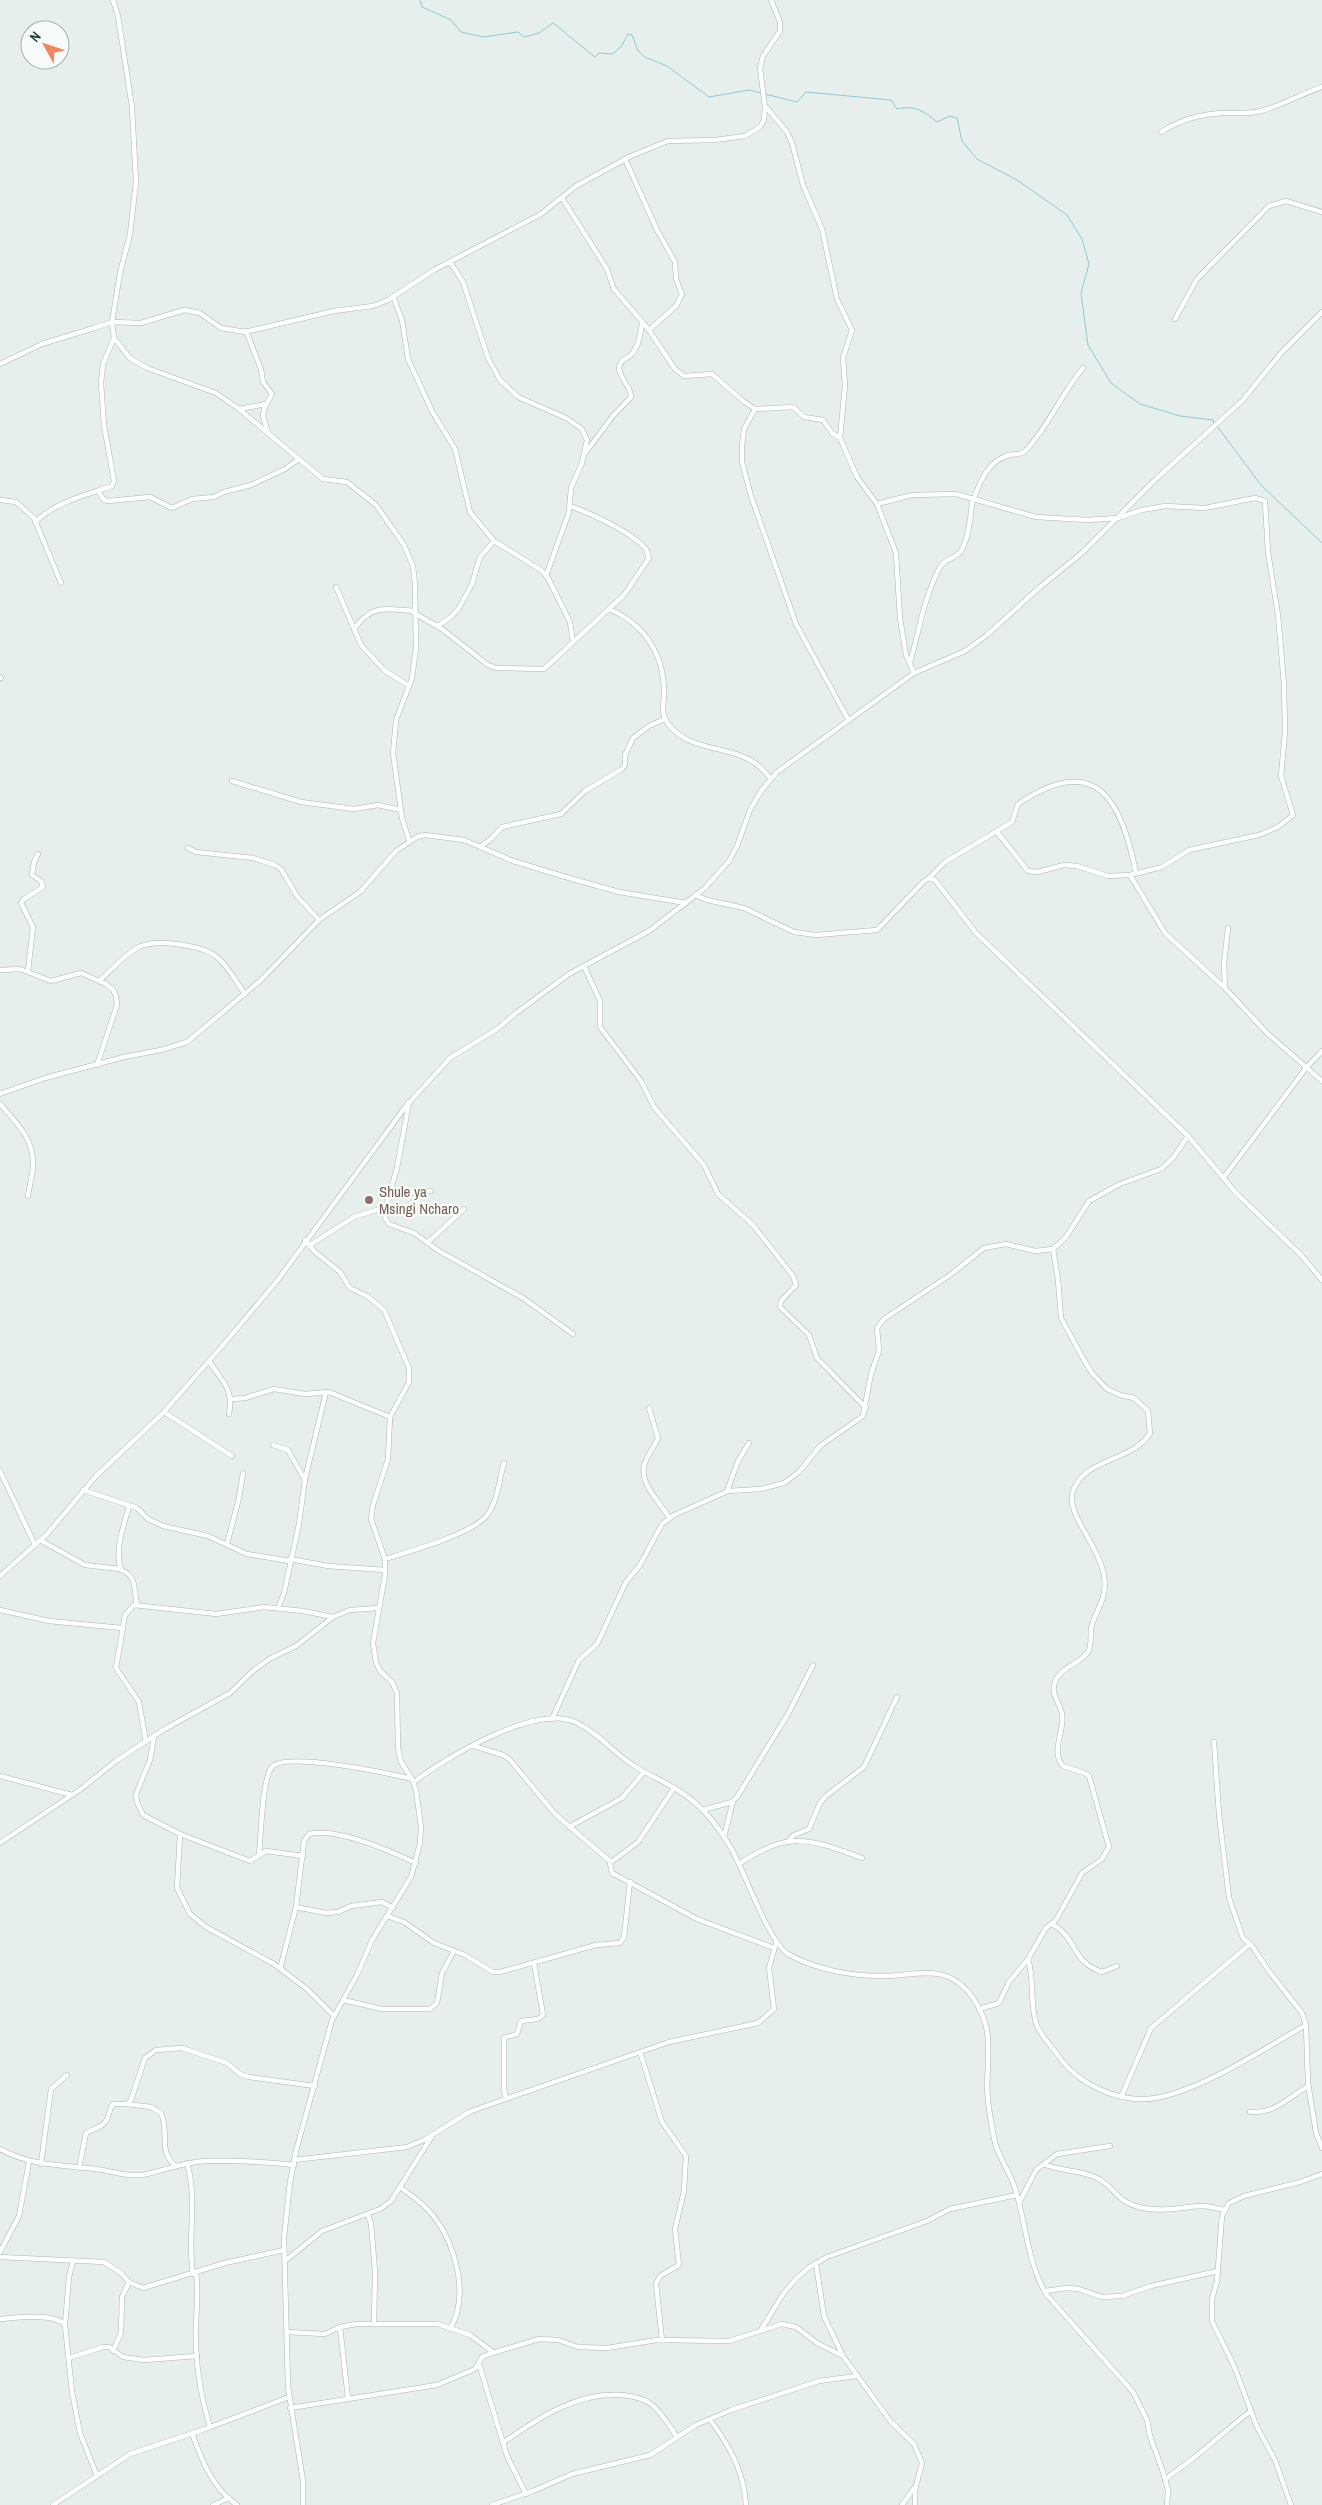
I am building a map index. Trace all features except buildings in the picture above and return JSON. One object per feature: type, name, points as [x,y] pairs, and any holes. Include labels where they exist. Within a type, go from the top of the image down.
[{"type":"street","points":[[113,0],[118,16],[132,107],[136,182],[130,234],[120,272],[112,322],[114,338],[130,358],[147,368],[216,393],[239,408],[324,479],[347,482],[376,505],[404,545],[413,566],[416,648],[409,686],[396,720],[393,753],[401,810],[410,840]]},
{"type":"street","points":[[0,364],[42,344],[112,322],[141,323],[189,311],[200,313],[220,328],[246,331],[334,312],[373,306],[450,262],[541,214],[576,186],[625,159],[668,141],[715,140],[746,136],[760,127],[764,120],[765,106],[760,68],[763,56],[780,31],[780,22],[771,0]]},
{"type":"street","points":[[1161,132],[1178,123],[1201,116],[1225,113],[1242,115],[1263,110],[1292,101],[1322,87]]},
{"type":"street","points":[[765,106],[787,132],[792,143],[803,186],[822,229],[837,299],[852,330],[843,358],[845,385],[840,438],[857,477],[877,504],[896,553],[900,618],[906,654],[914,673]]},
{"type":"street","points":[[625,159],[657,230],[675,262],[676,279],[682,294],[676,306],[649,330]]},
{"type":"street","points":[[562,198],[607,269],[614,289],[649,330],[675,369],[684,376],[712,374],[755,409],[793,407],[804,417],[823,420],[832,433],[840,438]]},
{"type":"street","points":[[1176,319],[1197,280],[1269,206],[1286,201],[1322,212]]},
{"type":"street","points":[[450,262],[463,282],[488,358],[500,380],[518,397],[566,418],[582,429],[587,440],[584,456],[571,488],[570,506],[546,576]]},
{"type":"street","points":[[393,296],[402,320],[408,359],[429,405],[455,449],[470,512],[494,541],[541,570],[546,576],[565,609],[570,622],[573,642]]},
{"type":"street","points":[[0,1576],[40,1540],[83,1490],[164,1412],[209,1361],[260,1302],[409,1102],[450,1058],[497,1029],[545,990],[584,966],[649,931],[695,896],[729,861],[737,846],[750,810],[760,791],[771,779],[796,756],[849,721],[914,673],[965,651],[978,642],[1118,518],[1157,478],[1242,401],[1282,352],[1322,312]]},
{"type":"street","points":[[584,456],[612,417],[631,397],[630,389],[622,377],[619,367],[636,348],[642,323]]},
{"type":"street","points":[[246,331],[261,369],[263,382],[272,394],[266,404],[263,416],[268,434]]},
{"type":"street","points":[[35,522],[49,510],[65,501],[112,486],[114,481],[104,425],[101,384],[102,364],[114,338]]},
{"type":"street","points":[[910,663],[922,614],[940,566],[947,559],[956,556],[961,550],[969,527],[974,498],[982,478],[994,463],[1006,456],[1023,453],[1026,450],[1041,431],[1069,385],[1083,368]]},
{"type":"street","points":[[239,408],[266,404]]},
{"type":"street","points":[[755,409],[744,429],[742,445],[742,462],[751,496],[796,624],[849,721]]},
{"type":"street","points":[[98,491],[104,500],[108,501],[150,497],[172,508],[192,499],[214,497],[224,492],[251,485],[285,469],[299,459]]},
{"type":"street","points":[[877,504],[912,495],[956,494],[1036,517],[1061,520],[1118,518],[1142,510],[1164,506],[1205,508],[1255,498],[1265,501],[1268,552],[1278,615],[1284,684],[1285,732],[1282,776],[1283,785],[1293,809],[1290,818],[1278,827],[1259,835],[1189,850],[1162,867],[1130,875],[1108,876],[1077,866],[1064,865],[1038,872],[1028,872],[998,832]]},
{"type":"street","points":[[0,500],[16,502],[28,512],[35,522],[61,582]]},
{"type":"street","points":[[354,629],[365,615],[381,608],[414,612],[437,626],[488,665],[496,668],[544,669],[624,595],[649,558],[643,545],[611,525],[570,506]]},
{"type":"street","points":[[437,626],[459,608],[472,584],[480,557],[494,541]]},
{"type":"street","points":[[336,587],[361,645],[384,670],[409,686]]},
{"type":"street","points":[[609,609],[630,620],[644,632],[655,648],[660,664],[664,696],[662,709],[665,719],[680,734],[699,745],[754,762],[771,779]]},
{"type":"street","points":[[480,847],[488,842],[502,826],[554,816],[567,810],[585,791],[622,769],[628,747],[638,733],[665,719]]},
{"type":"street","points":[[695,896],[744,908],[794,932],[805,935],[844,933],[881,928],[923,882],[945,862],[1012,822],[1018,804],[1026,798],[1070,780],[1094,786],[1107,795],[1124,829],[1136,873]]},
{"type":"street","points":[[232,781],[301,802],[354,809],[378,805],[401,810]]},
{"type":"street","points":[[0,1094],[45,1078],[161,1050],[186,1042],[245,994],[319,920],[360,892],[391,856],[410,840],[425,835],[464,840],[513,861],[597,886],[686,903]]},
{"type":"street","points":[[188,848],[196,852],[253,858],[276,865],[281,869],[297,896],[319,920]]},
{"type":"street","points":[[28,971],[34,927],[21,903],[24,898],[43,887],[41,881],[32,875],[34,862],[38,854]]},
{"type":"street","points":[[1130,875],[1165,934],[1225,988],[1267,1033],[1322,1082]]},
{"type":"street","points":[[929,878],[938,883],[976,933],[1188,1136],[1248,1206],[1312,1266],[1322,1280]]},
{"type":"street","points":[[1225,988],[1224,962],[1228,928]]},
{"type":"street","points":[[99,981],[138,947],[165,943],[201,948],[210,953],[224,964],[245,994]]},
{"type":"street","points":[[584,966],[600,1001],[600,1027],[641,1081],[654,1107],[704,1166],[718,1194],[753,1225],[793,1276],[796,1285],[781,1301],[780,1307],[809,1335],[817,1358],[866,1408]]},
{"type":"street","points":[[0,970],[14,968],[28,971],[51,981],[78,973],[99,981],[113,990],[117,1005],[97,1065]]},
{"type":"street","points":[[1224,1177],[1306,1068],[1322,1051]]},
{"type":"street","points":[[409,1102],[408,1118],[386,1206],[385,1218],[389,1224],[414,1232],[427,1243],[523,1298],[574,1334]]},
{"type":"street","points":[[0,1104],[25,1133],[31,1147],[33,1165],[28,1196]]},
{"type":"street","points":[[552,1719],[579,1660],[597,1644],[626,1582],[640,1565],[656,1530],[669,1518],[727,1491],[774,1487],[784,1483],[799,1472],[820,1446],[863,1416],[871,1374],[879,1351],[877,1328],[884,1319],[950,1275],[984,1248],[1006,1244],[1035,1251],[1052,1249],[1066,1237],[1089,1201],[1120,1184],[1162,1168],[1173,1158],[1188,1136]]},
{"type":"street","points":[[390,1195],[431,1191]]},
{"type":"street","points":[[310,1245],[354,1217],[386,1206]]},
{"type":"street","points":[[427,1243],[464,1209]]},
{"type":"street","points":[[303,2505],[303,2481],[288,2397],[288,2332],[284,2250],[288,2196],[294,2162],[333,2015],[358,1973],[372,1940],[411,1877],[416,1863],[421,1827],[413,1781],[401,1762],[398,1748],[397,1693],[392,1682],[381,1672],[376,1663],[373,1643],[385,1570],[385,1559],[371,1519],[376,1493],[388,1459],[390,1417],[409,1382],[410,1368],[384,1310],[367,1296],[350,1288],[340,1272],[306,1240]]},
{"type":"street","points":[[979,2009],[999,2003],[1009,1982],[1028,1959],[1046,1928],[1052,1924],[1063,1909],[1082,1874],[1102,1859],[1109,1847],[1089,1776],[1084,1772],[1062,1766],[1058,1757],[1062,1715],[1054,1698],[1054,1683],[1062,1671],[1084,1656],[1090,1648],[1092,1624],[1106,1586],[1104,1567],[1075,1509],[1072,1493],[1078,1480],[1095,1466],[1141,1445],[1150,1433],[1148,1411],[1134,1398],[1120,1395],[1107,1389],[1092,1373],[1065,1328],[1061,1318],[1058,1280],[1052,1249]]},
{"type":"street","points":[[209,1361],[229,1390],[232,1399],[229,1414]]},
{"type":"street","points":[[232,1399],[245,1398],[274,1389],[305,1394],[332,1392],[344,1400],[390,1417]]},
{"type":"street","points":[[278,1608],[284,1593],[299,1524],[305,1480],[326,1392]]},
{"type":"street","points":[[649,1408],[658,1438],[647,1456],[644,1473],[648,1486],[669,1518]]},
{"type":"street","points":[[164,1412],[232,1456]]},
{"type":"street","points":[[727,1491],[738,1461],[749,1443]]},
{"type":"street","points":[[273,1446],[288,1450],[305,1480]]},
{"type":"street","points":[[385,1559],[447,1538],[483,1519],[492,1505],[504,1463]]},
{"type":"street","points":[[0,1471],[35,1544]]},
{"type":"street","points":[[227,1544],[244,1473]]},
{"type":"street","points":[[83,1490],[142,1511],[148,1519],[163,1526],[200,1534],[247,1554],[328,1566],[385,1570]]},
{"type":"street","points":[[120,1569],[120,1541],[129,1506]]},
{"type":"street","points":[[40,1540],[85,1565],[120,1569],[129,1573],[133,1578],[137,1605]]},
{"type":"street","points":[[146,1742],[139,1702],[116,1668],[122,1628],[130,1608],[137,1605],[216,1614],[264,1607],[333,1617]]},
{"type":"street","points":[[0,1843],[72,1795],[116,1761],[230,1693],[254,1670],[271,1658],[296,1646],[333,1617],[350,1610],[378,1608]]},
{"type":"street","points":[[0,1610],[49,1621],[122,1628]]},
{"type":"street","points":[[724,1837],[733,1801],[788,1714],[813,1664]]},
{"type":"street","points":[[789,1840],[791,1837],[809,1830],[820,1803],[826,1796],[864,1767],[896,1697]]},
{"type":"street","points":[[0,2149],[29,2162],[129,2176],[141,2175],[187,2163],[206,2161],[294,2162],[407,2147],[433,2135],[469,2112],[669,2042],[731,2030],[766,2018],[774,2009],[769,1968],[775,1946],[739,1864],[724,1837],[703,1810],[674,1788],[620,1757],[588,1728],[561,1717],[514,1726],[434,1767],[413,1781],[319,1762],[277,1762],[266,1779],[258,1854]]},
{"type":"street","points":[[154,1737],[150,1760],[136,1794],[137,1802],[143,1815],[180,1834],[250,1861],[258,1854],[266,1851],[303,1856]]},
{"type":"street","points":[[1214,1742],[1220,1823],[1229,1898],[1243,1938],[1250,1944],[1284,1991],[1296,2003],[1306,2025],[1309,2086],[1316,2133],[1322,2148]]},
{"type":"street","points":[[474,1746],[504,1755],[510,1760],[556,1815],[611,1862]]},
{"type":"street","points":[[570,1827],[622,1798],[644,1772]]},
{"type":"street","points":[[0,1776],[72,1795]]},
{"type":"street","points":[[674,1788],[638,1842],[611,1862],[610,1868],[612,1873],[697,1919],[775,1946],[801,1960],[852,1974],[880,1976],[931,1972],[947,1975],[966,1990],[979,2009],[990,2034],[988,2099],[996,2146],[1006,2164],[1017,2195],[1036,2277],[1045,2291],[1133,2392],[1147,2420],[1150,2436],[1168,2490],[1167,2505]]},
{"type":"street","points":[[703,1810],[733,1801]]},
{"type":"street","points":[[280,1969],[296,1907],[306,1837],[317,1832],[377,1846],[416,1863]]},
{"type":"street","points":[[180,1834],[177,1888],[190,1914],[206,1926],[280,1969],[322,2002],[333,2015]]},
{"type":"street","points":[[739,1864],[769,1846],[789,1840],[824,1844],[862,1858]]},
{"type":"street","points":[[387,1916],[404,1922],[434,1943],[454,1951],[493,1972],[534,1963],[596,1945],[620,1943],[624,1937],[630,1882]]},
{"type":"street","points":[[296,1907],[338,1912],[351,1906],[382,1902],[393,1908]]},
{"type":"street","points":[[1052,1924],[1061,1929],[1070,1938],[1076,1953],[1084,1964],[1102,1972],[1117,1966]]},
{"type":"street","points":[[1122,2095],[1150,2028],[1250,1944]]},
{"type":"street","points":[[343,2000],[382,2009],[430,2010],[437,2003],[442,1973],[454,1951]]},
{"type":"street","points":[[1028,1959],[1032,1975],[1033,2014],[1039,2029],[1065,2068],[1075,2076],[1108,2093],[1154,2098],[1178,2092],[1306,2025]]},
{"type":"street","points":[[506,2099],[504,2089],[504,2038],[517,2034],[521,2021],[538,2019],[543,2015],[534,1963]]},
{"type":"street","points":[[127,2104],[131,2100],[145,2058],[156,2050],[182,2048],[218,2059],[249,2077],[315,2086]]},
{"type":"street","points":[[640,2052],[662,2122],[686,2156],[681,2205],[675,2229],[679,2264],[660,2276],[656,2284],[662,2340]]},
{"type":"street","points":[[40,2164],[51,2089],[67,2075]]},
{"type":"street","points":[[1250,2112],[1270,2110],[1282,2106],[1309,2086]]},
{"type":"street","points":[[79,2168],[86,2133],[104,2124],[108,2118],[109,2109],[113,2104],[151,2107],[161,2113],[164,2124],[164,2148],[167,2156],[176,2166]]},
{"type":"street","points":[[285,2261],[322,2231],[368,2215],[391,2201],[433,2135]]},
{"type":"street","points":[[1019,2203],[1036,2170],[1063,2151],[1110,2146]]},
{"type":"street","points":[[0,2252],[19,2216],[29,2162]]},
{"type":"street","points":[[187,2163],[193,2185],[190,2242],[199,2307],[197,2356],[202,2393],[210,2427]]},
{"type":"street","points":[[1043,2164],[1059,2170],[1094,2176],[1108,2186],[1123,2202],[1144,2208],[1162,2209],[1202,2206],[1224,2210]]},
{"type":"street","points":[[1291,2505],[1275,2460],[1251,2411],[1234,2366],[1212,2321],[1212,2299],[1218,2271],[1220,2224],[1224,2210],[1229,2203],[1244,2196],[1300,2182],[1322,2174]]},
{"type":"street","points":[[401,2188],[416,2198],[434,2217],[448,2242],[458,2279],[460,2302],[451,2327]]},
{"type":"street","points":[[760,2332],[783,2294],[795,2280],[816,2264],[849,2248],[927,2222],[950,2209],[1017,2195]]},
{"type":"street","points":[[368,2215],[371,2224],[375,2271],[374,2323]]},
{"type":"street","points":[[0,2257],[104,2262],[112,2265],[129,2282],[143,2288],[225,2263],[284,2250]]},
{"type":"street","points":[[73,2261],[69,2277],[65,2325],[72,2392],[80,2433],[97,2476]]},
{"type":"street","points":[[816,2264],[824,2316],[843,2356],[892,2422],[914,2444],[921,2457],[922,2463],[916,2485],[915,2505]]},
{"type":"street","points":[[1045,2291],[1073,2288],[1102,2297],[1122,2296],[1151,2286],[1218,2271]]},
{"type":"street","points":[[113,2351],[121,2333],[122,2297],[129,2282]]},
{"type":"street","points":[[0,2319],[24,2317],[50,2318],[61,2321],[65,2325]]},
{"type":"street","points":[[288,2332],[324,2334],[340,2327],[374,2323],[416,2323],[451,2327],[470,2335],[494,2352]]},
{"type":"street","points":[[290,2408],[437,2386],[475,2369],[482,2357],[539,2339],[558,2340],[578,2347],[594,2348],[662,2340],[729,2341],[760,2332],[767,2327],[782,2324],[796,2327],[817,2343],[843,2356]]},
{"type":"street","points":[[340,2327],[348,2398]]},
{"type":"street","points":[[69,2358],[103,2347],[110,2347],[123,2357],[144,2360],[197,2356]]},
{"type":"street","points":[[479,2364],[515,2475],[526,2494]]},
{"type":"street","points":[[492,2505],[526,2494],[572,2474],[650,2455],[696,2426],[731,2410],[793,2388],[819,2381],[857,2376]]},
{"type":"street","points":[[504,2442],[570,2403],[586,2397],[607,2394],[629,2396],[650,2403],[658,2410],[677,2437]]},
{"type":"street","points":[[54,2505],[130,2454],[210,2427],[288,2397]]},
{"type":"street","points":[[1165,2480],[1178,2468],[1195,2458],[1251,2411]]},
{"type":"street","points":[[710,2420],[725,2439],[740,2471],[746,2505]]},
{"type":"street","points":[[192,2433],[207,2471],[237,2505]]},
{"type":"street","points":[[902,2505],[916,2485]]},
{"type":"street","points":[[213,2505],[229,2498]]},
{"type":"waterway","points":[[420,0],[422,7],[451,20],[461,32],[483,37],[518,32],[524,37],[539,33],[553,23],[595,57],[599,53],[612,54],[621,47],[628,34],[632,35],[638,51],[645,57],[667,66],[709,97],[749,90],[797,102],[806,92],[891,100],[897,109],[914,108],[937,122],[950,116],[957,118],[962,141],[977,159],[1017,180],[1067,215],[1082,239],[1089,264],[1081,293],[1088,345],[1111,383],[1140,404],[1180,416],[1213,420],[1214,423]]},
{"type":"waterway","points":[[1217,426],[1261,485],[1322,543]]},
{"type":"place","name":"Shule ya Msingi Ncharo","points":[[369,1200]]}]
